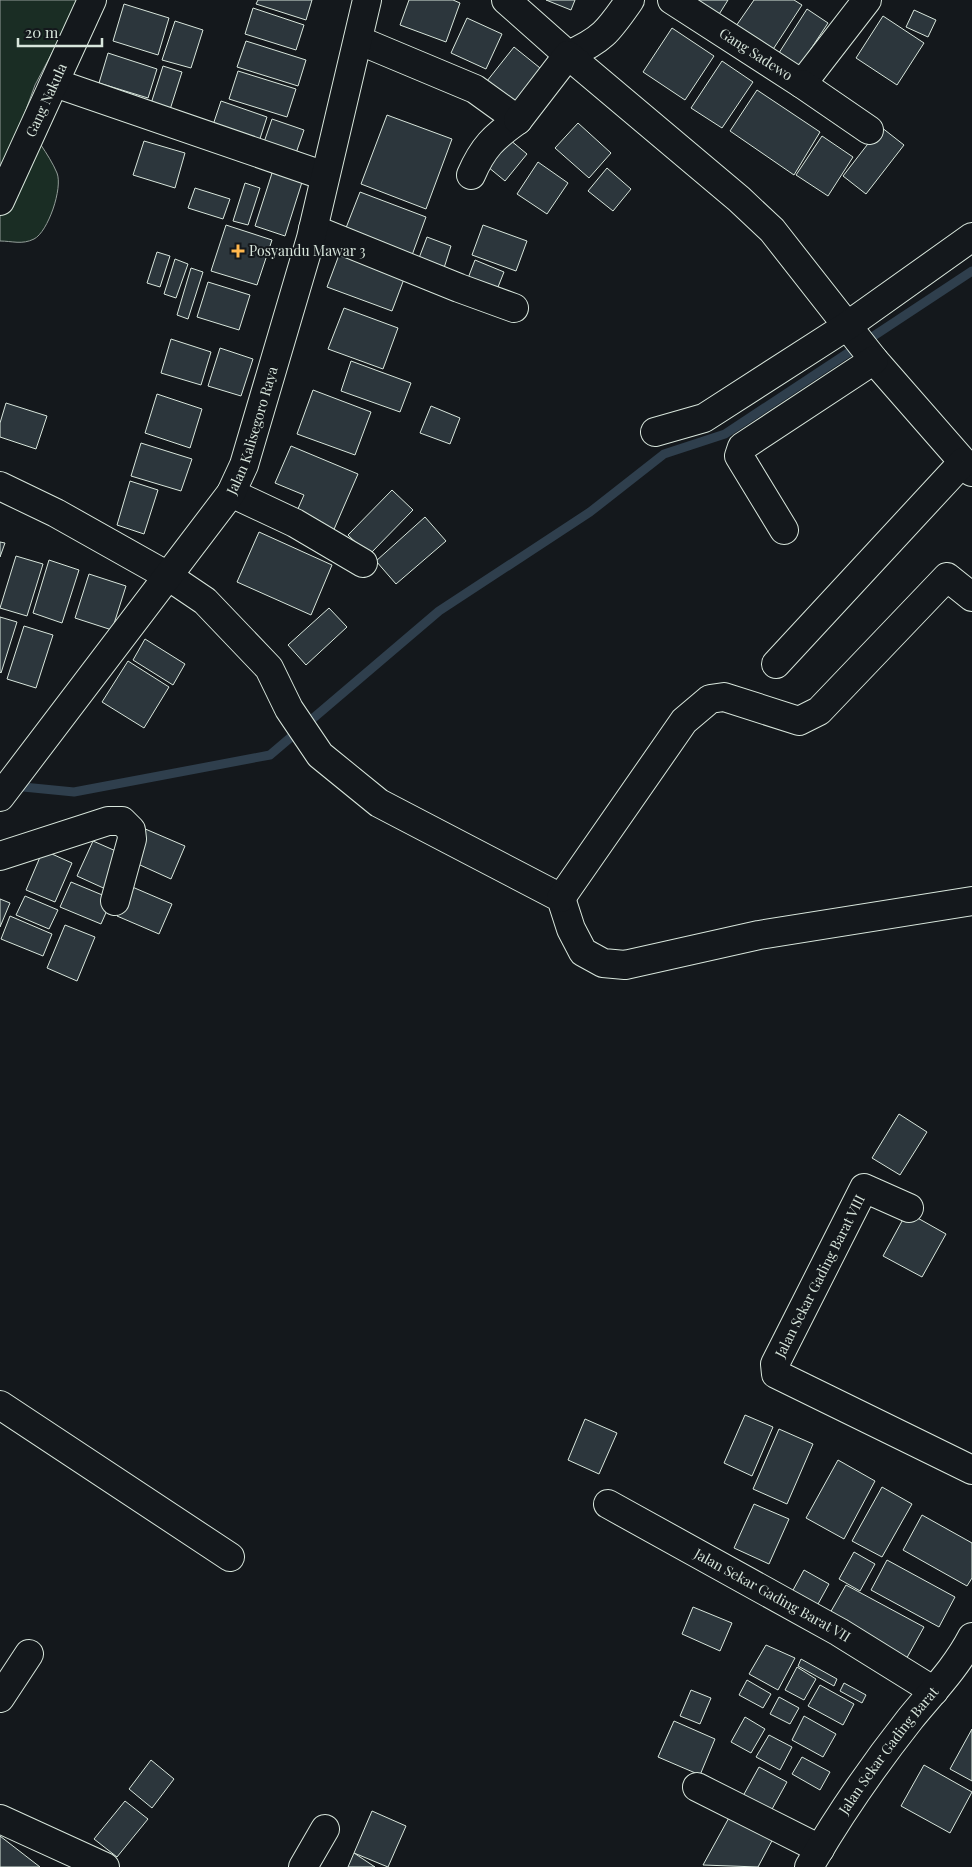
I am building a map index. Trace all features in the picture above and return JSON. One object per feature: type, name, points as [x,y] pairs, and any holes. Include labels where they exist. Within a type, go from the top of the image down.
[{"type":"street","name":"Gang Nakula","points":[[0,201],[92,0]]},
{"type":"street","name":"Jalan Kalisegoro Raya","points":[[0,797],[231,493],[251,445],[313,229],[367,0]]},
{"type":"street","points":[[506,0],[568,55],[739,199],[772,230],[870,355],[968,467],[776,664]]},
{"type":"street","points":[[471,175],[483,150],[497,135],[518,120],[568,55],[593,44],[612,26],[630,0]]},
{"type":"street","name":"Gang Sadewo","points":[[672,0],[802,84],[866,0]]},
{"type":"street","points":[[358,40],[475,89],[518,120]]},
{"type":"street","points":[[55,83],[325,176]]},
{"type":"street","points":[[802,84],[869,130]]},
{"type":"street","points":[[313,229],[459,288],[514,308]]},
{"type":"street","points":[[655,432],[704,418],[848,326],[972,236]]},
{"type":"street","points":[[784,530],[739,456],[738,451],[742,446],[870,355]]},
{"type":"street","points":[[0,486],[56,513],[168,576],[205,601],[269,668],[289,709],[320,755],[379,803],[560,898],[571,929],[583,952],[602,963],[625,965],[759,935],[972,901]]},
{"type":"street","points":[[231,493],[295,523],[363,563]]},
{"type":"street","points":[[560,898],[684,721],[710,699],[724,697],[799,721],[819,711],[947,577],[972,597]]},
{"type":"street","points":[[0,856],[108,821],[122,821],[131,830],[132,839],[115,901]]},
{"type":"street","name":"Jalan Sekar Gading Barat VIII","points":[[909,1208],[864,1188],[775,1364],[776,1374],[972,1470]]},
{"type":"street","points":[[0,1405],[230,1557]]},
{"type":"street","name":"Jalan Sekar Gading Barat VII","points":[[608,1504],[839,1632],[934,1691]]},
{"type":"street","name":"Jalan Sekar Gading Barat","points":[[814,1858],[851,1798],[934,1691],[969,1650]]},
{"type":"street","points":[[0,1698],[29,1654]]},
{"type":"street","points":[[697,1787],[814,1858]]},
{"type":"street","points":[[0,1819],[106,1867]]},
{"type":"street","points":[[303,1867],[325,1829]]},
{"type":"green space","points":[[0,0],[80,0],[35,85],[23,118],[57,173],[58,189],[53,209],[44,228],[34,239],[21,242],[0,241]]},
{"type":"building","points":[[258,0],[312,0],[306,20],[256,4]]},
{"type":"building","points":[[409,0],[453,0],[460,3],[446,42],[400,25]]},
{"type":"building","points":[[546,0],[575,0],[571,10]]},
{"type":"building","points":[[693,0],[728,0],[718,16]]},
{"type":"building","points":[[754,0],[794,0],[802,5],[772,51],[736,26]]},
{"type":"building","points":[[124,4],[169,18],[158,55],[113,41]]},
{"type":"building","points":[[253,8],[304,25],[296,50],[245,34]]},
{"type":"building","points":[[807,9],[828,23],[797,70],[777,56]]},
{"type":"building","points":[[914,10],[936,20],[928,37],[906,27]]},
{"type":"building","points":[[883,16],[924,43],[897,85],[856,58]]},
{"type":"building","points":[[467,18],[502,34],[486,69],[451,53]]},
{"type":"building","points":[[175,21],[203,30],[191,68],[162,60]]},
{"type":"building","points":[[672,28],[714,56],[685,100],[643,72]]},
{"type":"building","points":[[246,41],[306,60],[298,86],[237,67]]},
{"type":"building","points":[[514,47],[550,76],[523,110],[487,81]]},
{"type":"building","points":[[108,53],[157,69],[148,98],[99,83]]},
{"type":"building","points":[[722,61],[753,82],[722,128],[691,108]]},
{"type":"building","points":[[163,66],[182,72],[167,119],[148,113]]},
{"type":"building","points":[[238,71],[296,89],[287,117],[229,99]]},
{"type":"building","points":[[757,90],[820,132],[794,175],[730,131]]},
{"type":"building","points":[[221,101],[267,117],[257,148],[211,131]]},
{"type":"building","points":[[387,115],[452,139],[426,209],[361,184]]},
{"type":"building","points":[[272,119],[304,130],[294,159],[262,148]]},
{"type":"building","points":[[578,123],[611,153],[589,178],[555,148]]},
{"type":"building","points":[[881,127],[904,145],[866,194],[843,176]]},
{"type":"building","points":[[504,135],[527,154],[505,181],[482,162]]},
{"type":"building","points":[[822,136],[853,157],[828,196],[796,175]]},
{"type":"building","points":[[144,141],[185,153],[175,188],[133,175]]},
{"type":"building","points":[[538,162],[568,183],[547,214],[517,194]]},
{"type":"building","points":[[607,168],[631,189],[613,211],[588,191]]},
{"type":"building","points":[[273,170],[303,179],[285,236],[255,226]]},
{"type":"building","points":[[245,183],[260,188],[248,225],[233,221]]},
{"type":"building","points":[[195,188],[230,199],[223,219],[188,208]]},
{"type":"building","points":[[360,192],[426,217],[411,258],[344,233]]},
{"type":"building","points":[[226,225],[272,240],[257,285],[211,271]]},
{"type":"building","points":[[483,225],[527,241],[516,271],[472,255]]},
{"type":"building","points":[[427,237],[451,246],[444,268],[419,258]]},
{"type":"building","points":[[342,247],[407,271],[392,311],[327,287]]},
{"type":"building","points":[[157,252],[170,256],[160,287],[147,283]]},
{"type":"building","points":[[175,259],[188,264],[176,298],[164,294]]},
{"type":"building","points":[[475,260],[504,272],[494,297],[465,286]]},
{"type":"building","points":[[191,268],[203,272],[188,319],[177,315]]},
{"type":"building","points":[[208,282],[250,295],[239,330],[197,317]]},
{"type":"building","points":[[344,308],[398,328],[383,369],[328,349]]},
{"type":"building","points":[[171,339],[211,352],[201,385],[161,373]]},
{"type":"building","points":[[220,348],[253,359],[241,396],[208,386]]},
{"type":"building","points":[[351,361],[411,383],[400,412],[341,391]]},
{"type":"building","points":[[313,390],[371,412],[355,455],[297,434]]},
{"type":"building","points":[[157,394],[202,409],[190,448],[145,433]]},
{"type":"building","points":[[6,403],[47,416],[36,449],[0,437],[0,423]]},
{"type":"building","points":[[431,406],[460,418],[450,444],[420,433]]},
{"type":"building","points":[[141,443],[192,459],[181,491],[131,476]]},
{"type":"building","points":[[291,446],[358,474],[332,534],[294,518],[304,495],[275,483]]},
{"type":"building","points":[[130,481],[158,490],[144,534],[117,525]]},
{"type":"building","points":[[392,490],[413,510],[369,555],[348,535]]},
{"type":"building","points":[[425,517],[446,541],[396,584],[376,561]]},
{"type":"building","points":[[259,532],[332,565],[311,615],[237,582]]},
{"type":"building","points":[[0,542],[5,543],[0,557]]},
{"type":"building","points":[[16,556],[43,564],[27,616],[0,608]]},
{"type":"building","points":[[49,560],[79,570],[62,623],[33,613]]},
{"type":"building","points":[[89,574],[126,586],[112,630],[75,618]]},
{"type":"building","points":[[329,608],[347,627],[306,665],[288,645]]},
{"type":"building","points":[[0,617],[17,622],[1,673],[0,672]]},
{"type":"building","points":[[24,626],[53,635],[36,688],[7,679]]},
{"type":"building","points":[[145,639],[185,664],[173,685],[133,660]]},
{"type":"building","points":[[128,661],[169,687],[144,728],[102,702]]},
{"type":"building","points":[[143,828],[185,846],[171,879],[129,860]]},
{"type":"building","points":[[93,841],[125,855],[110,891],[77,876]]},
{"type":"building","points":[[43,850],[72,863],[55,902],[26,890]]},
{"type":"building","points":[[71,882],[112,899],[101,924],[60,907]]},
{"type":"building","points":[[130,886],[172,904],[159,934],[117,916]]},
{"type":"building","points":[[25,896],[58,910],[49,929],[16,915]]},
{"type":"building","points":[[0,899],[10,903],[0,927]]},
{"type":"building","points":[[10,916],[52,934],[43,956],[1,939]]},
{"type":"building","points":[[65,925],[95,937],[77,981],[47,968]]},
{"type":"building","points":[[899,1114],[927,1132],[900,1175],[872,1158]]},
{"type":"building","points":[[907,1212],[946,1234],[922,1277],[883,1256]]},
{"type":"building","points":[[745,1415],[773,1427],[752,1476],[724,1463]]},
{"type":"building","points":[[585,1419],[617,1433],[599,1474],[568,1460]]},
{"type":"building","points":[[779,1429],[813,1444],[787,1504],[753,1489]]},
{"type":"building","points":[[838,1460],[875,1481],[844,1539],[806,1518]]},
{"type":"building","points":[[882,1487],[912,1504],[882,1557],[852,1541]]},
{"type":"building","points":[[754,1504],[789,1519],[769,1564],[734,1548]]},
{"type":"building","points":[[922,1515],[972,1543],[972,1578],[967,1586],[903,1550]]},
{"type":"building","points":[[854,1552],[875,1564],[860,1591],[839,1579]]},
{"type":"building","points":[[887,1560],[955,1597],[939,1627],[871,1590]]},
{"type":"building","points":[[804,1570],[829,1584],[812,1615],[787,1601]]},
{"type":"building","points":[[846,1585],[924,1627],[904,1663],[826,1620]]},
{"type":"building","points":[[693,1607],[732,1623],[720,1651],[682,1634]]},
{"type":"building","points":[[766,1645],[795,1658],[778,1690],[749,1674]]},
{"type":"building","points":[[801,1659],[837,1679],[834,1686],[798,1666]]},
{"type":"building","points":[[797,1667],[816,1679],[804,1700],[785,1690]]},
{"type":"building","points":[[747,1680],[771,1694],[763,1708],[739,1695]]},
{"type":"building","points":[[844,1683],[866,1695],[862,1703],[840,1691]]},
{"type":"building","points":[[820,1685],[854,1704],[843,1725],[808,1706]]},
{"type":"building","points":[[691,1690],[711,1698],[700,1724],[680,1716]]},
{"type":"building","points":[[779,1697],[799,1708],[790,1724],[770,1714]]},
{"type":"building","points":[[804,1716],[836,1734],[823,1757],[792,1740]]},
{"type":"building","points":[[745,1717],[765,1729],[751,1753],[731,1742]]},
{"type":"building","points":[[674,1721],[715,1739],[700,1775],[658,1757]]},
{"type":"building","points":[[972,1729],[972,1781],[950,1769]]},
{"type":"building","points":[[769,1735],[792,1747],[780,1770],[756,1757]]},
{"type":"building","points":[[802,1757],[830,1772],[820,1790],[792,1774]]},
{"type":"building","points":[[151,1760],[174,1779],[152,1808],[129,1789]]},
{"type":"building","points":[[924,1765],[972,1792],[950,1833],[901,1806]]},
{"type":"building","points":[[759,1767],[787,1782],[771,1811],[743,1796]]},
{"type":"building","points":[[125,1801],[148,1819],[117,1857],[94,1839]]},
{"type":"building","points":[[372,1811],[406,1826],[388,1867],[354,1853]]},
{"type":"building","points":[[731,1814],[774,1837],[758,1867],[703,1865]]},
{"type":"building","points":[[0,1836],[40,1867],[0,1867]]},
{"type":"building","points":[[354,1853],[375,1867],[348,1867]]},
{"type":"waterway","points":[[13,786],[74,792],[270,755],[439,611],[590,512],[664,454],[725,434],[972,271]]},
{"type":"place","name":"Posyandu Mawar 3","points":[[238,251]]}]
